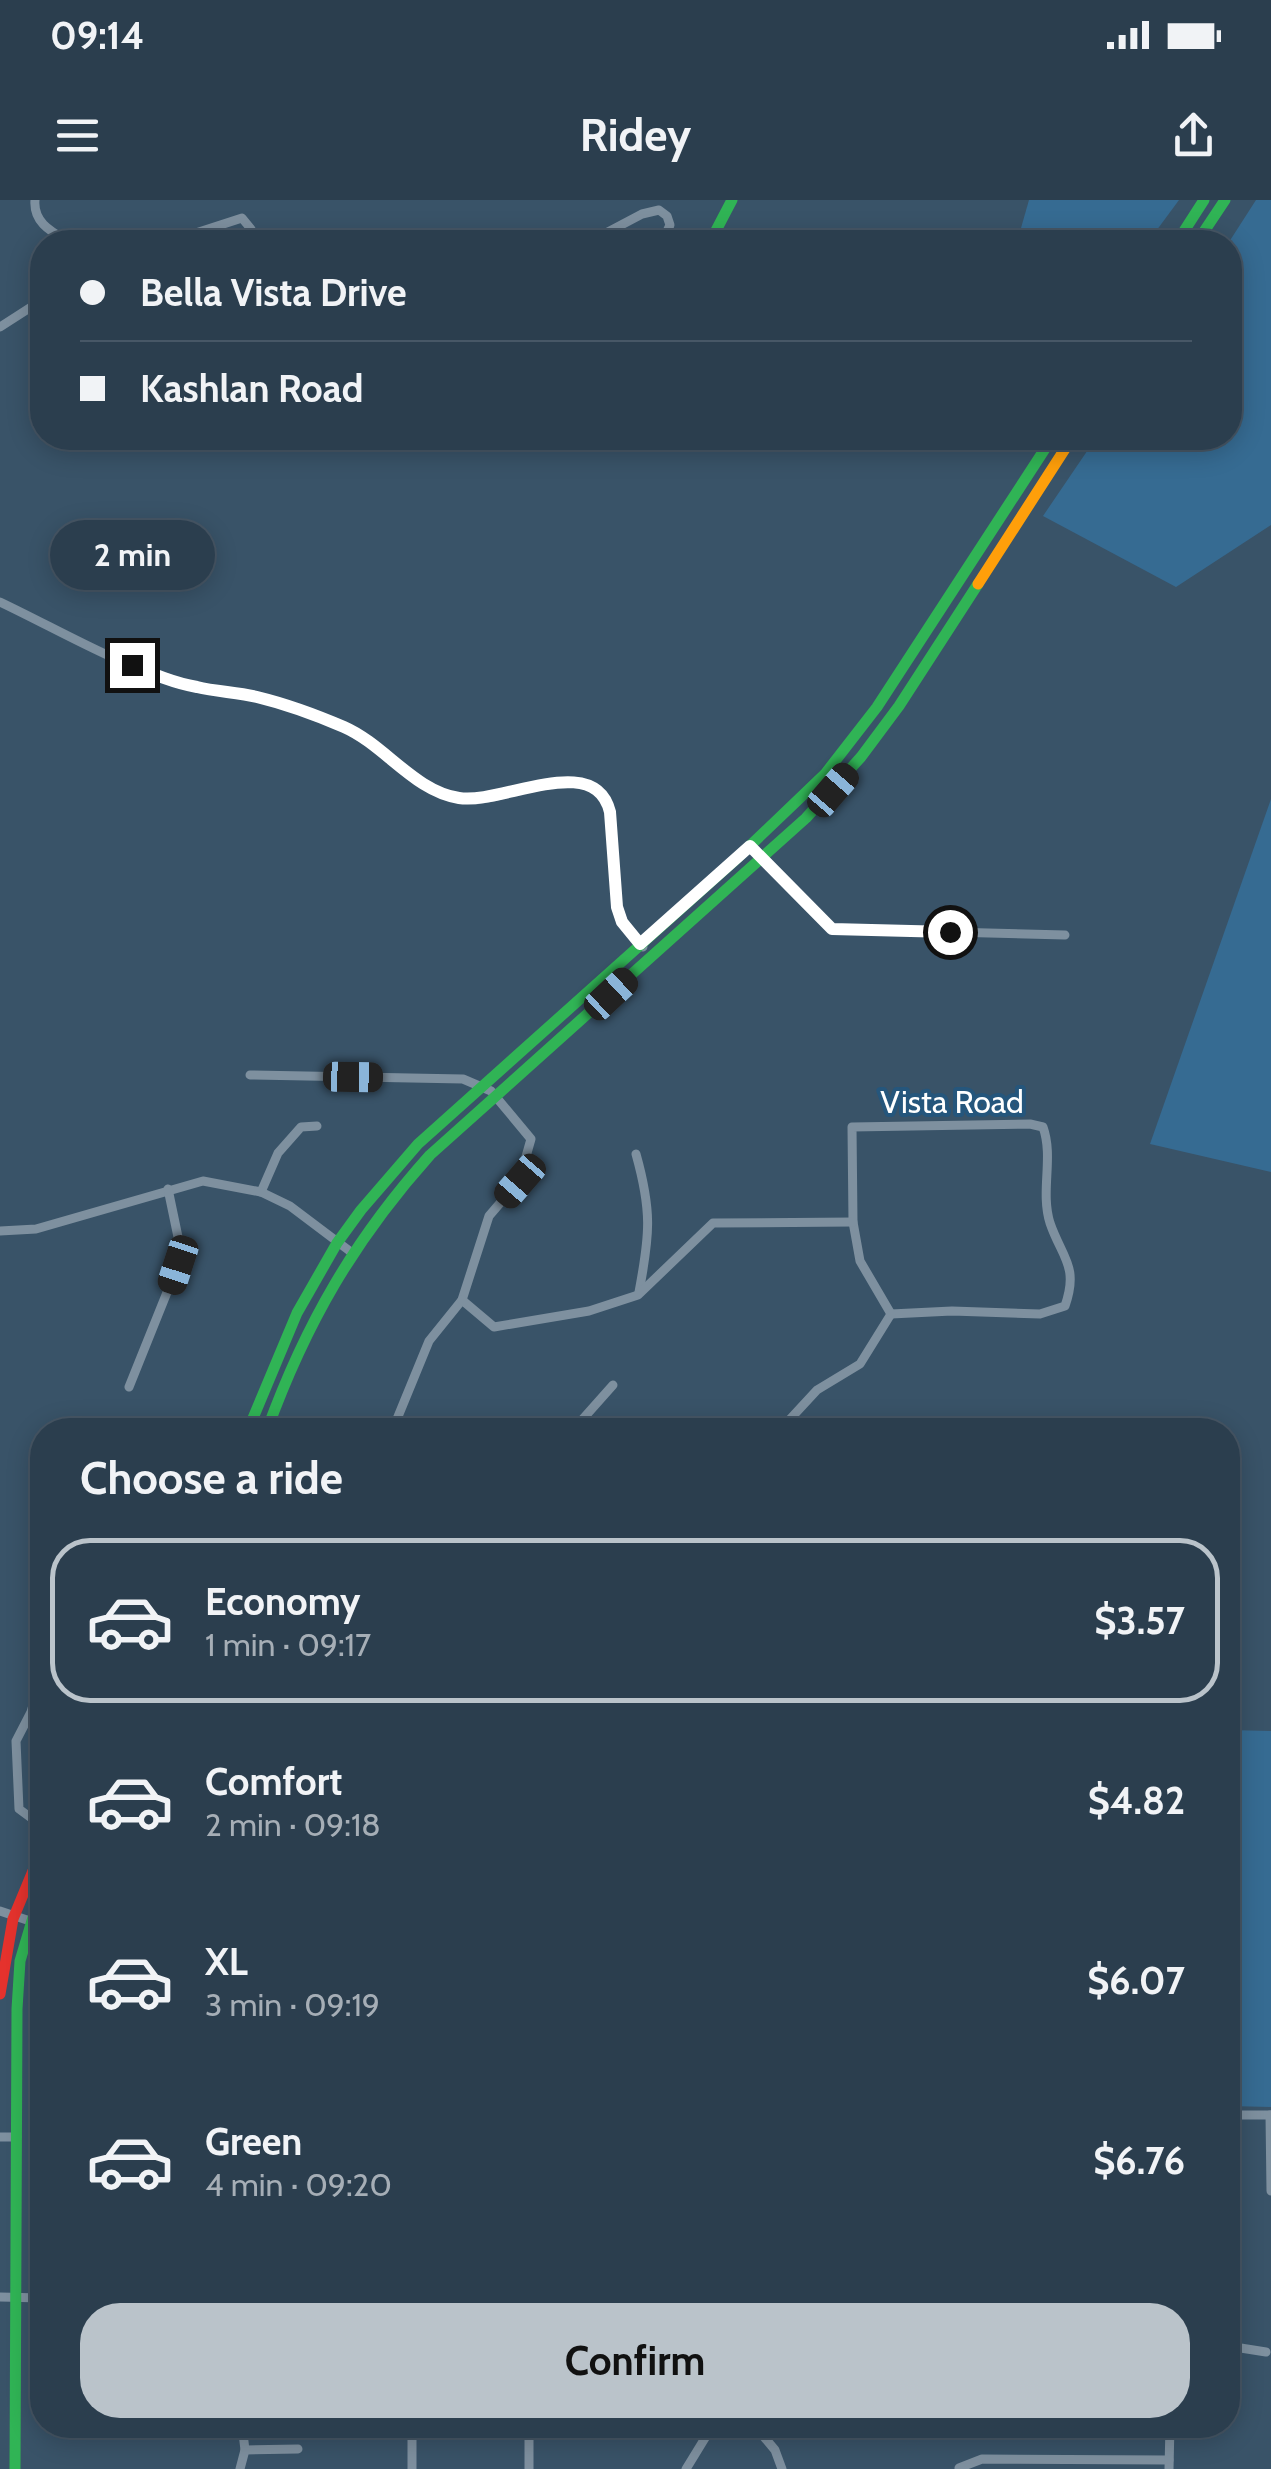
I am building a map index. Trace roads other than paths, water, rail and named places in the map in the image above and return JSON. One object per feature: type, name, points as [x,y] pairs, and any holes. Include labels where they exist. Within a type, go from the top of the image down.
[{"type":"main road","points":[[716,230],[732,200]]},
{"type":"main road","points":[[1185,230],[1204,200]]},
{"type":"main road","points":[[1205,230],[1224,200]]},
{"type":"main road","points":[[271,1418],[302,1338],[351,1252],[419,1167],[489,1092],[640,944],[825,774],[863,728],[1044,450]]},
{"type":"main road","points":[[253,1418],[288,1329],[336,1240],[397,1165],[651,958],[820,804],[880,733],[1064,450]]},
{"type":"main road","points":[[0,1994],[14,1914],[30,1877]]},
{"type":"main road","points":[[15,2469],[16,2009],[20,1961],[30,1937]]},
{"type":"street","points":[[35,200],[39,221],[52,230]]},
{"type":"street","points":[[612,230],[659,210],[667,216],[667,230]]},
{"type":"street","points":[[205,230],[242,218],[251,230]]},
{"type":"street","points":[[0,328],[30,308]]},
{"type":"street","points":[[0,602],[157,676],[199,688],[258,697],[347,728],[375,745],[417,780],[448,796],[482,799],[561,782],[579,782],[595,788],[606,797],[610,812],[619,914],[651,958]]},
{"type":"street","points":[[750,846],[832,929],[1064,934]]},
{"type":"street","points":[[250,1075],[464,1079],[489,1092],[531,1139],[520,1181],[489,1216],[462,1300],[429,1341],[396,1418]]},
{"type":"street","points":[[261,1192],[278,1153],[301,1127],[317,1126]]},
{"type":"street","name":"Vista Road","points":[[852,1127],[1043,1127],[1049,1145],[1050,1223],[1069,1260],[1072,1286],[1066,1306],[1040,1314],[891,1314],[860,1261],[854,1222],[852,1127]]},
{"type":"street","points":[[636,1154],[648,1199],[648,1244],[638,1295]]},
{"type":"street","points":[[0,1231],[36,1229],[203,1182],[261,1192],[290,1206],[351,1252]]},
{"type":"street","points":[[129,1387],[178,1265],[178,1236],[168,1189]]},
{"type":"street","points":[[462,1300],[494,1326],[590,1311],[638,1295],[713,1222],[854,1222]]},
{"type":"street","points":[[791,1418],[817,1390],[860,1364],[891,1314]]},
{"type":"street","points":[[584,1418],[613,1385]]},
{"type":"street","points":[[30,1714],[16,1746],[19,1809],[30,1817]]},
{"type":"street","points":[[0,1911],[30,1921]]},
{"type":"street","points":[[1240,2115],[1271,2115],[1271,2191]]},
{"type":"street","points":[[0,2137],[17,2137]]},
{"type":"street","points":[[0,2297],[30,2298]]},
{"type":"street","points":[[1240,2348],[1266,2352]]},
{"type":"street","points":[[240,2469],[244,2438]]},
{"type":"street","points":[[412,2438],[412,2469]]},
{"type":"street","points":[[529,2438],[529,2469]]},
{"type":"street","points":[[686,2469],[705,2438]]},
{"type":"street","points":[[765,2438],[775,2450],[782,2469]]},
{"type":"street","points":[[959,2468],[982,2459],[1169,2464],[1170,2438]]},
{"type":"street","points":[[245,2450],[298,2449]]}]
